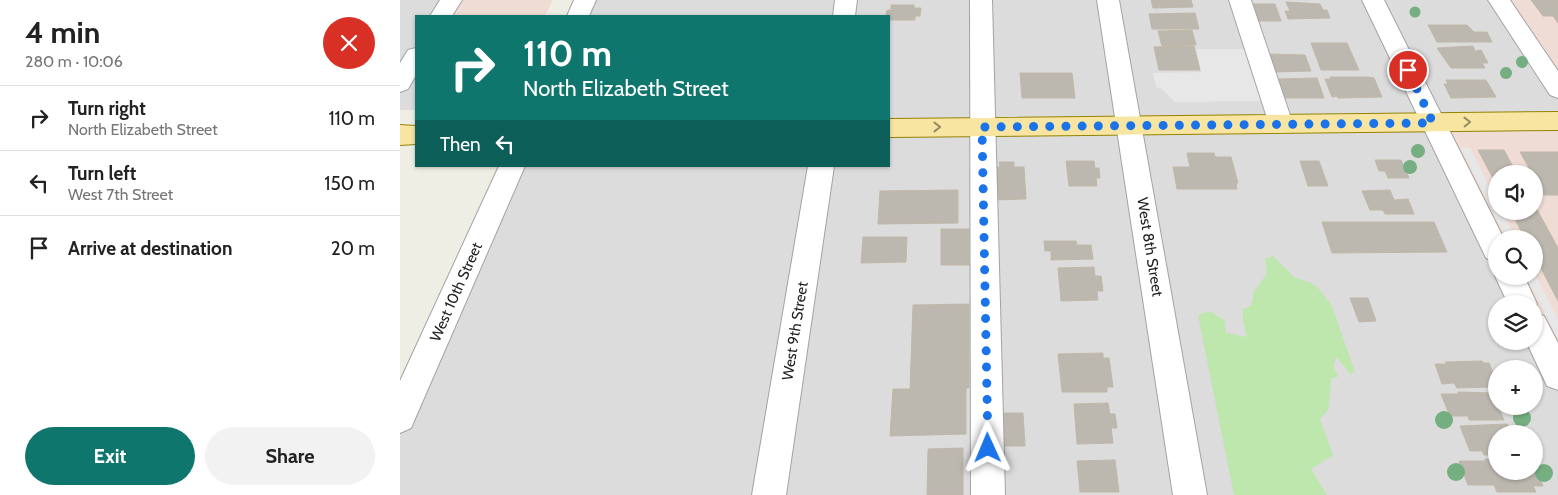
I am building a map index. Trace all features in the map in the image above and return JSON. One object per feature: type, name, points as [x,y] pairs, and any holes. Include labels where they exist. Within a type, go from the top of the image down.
[{"type":"main road","points":[[890,128],[1558,121]]},
{"type":"main road","points":[[400,135],[415,135]]},
{"type":"street","points":[[442,15],[451,0]]},
{"type":"street","points":[[578,15],[585,0]]},
{"type":"street","points":[[844,15],[846,0]]},
{"type":"street","points":[[982,0],[982,127],[988,495]]},
{"type":"street","name":"West 8th Street","points":[[1108,0],[1190,495]]},
{"type":"street","points":[[1240,0],[1281,124]]},
{"type":"street","points":[[1373,0],[1488,234]]},
{"type":"street","points":[[1499,0],[1558,89]]},
{"type":"street","points":[[400,83],[415,58]]},
{"type":"street","name":"West 10th Street","points":[[400,417],[512,167]]},
{"type":"street","name":"West 9th Street","points":[[768,495],[821,167]]},
{"type":"street","points":[[1543,344],[1558,375]]},
{"type":"shaded area","points":[[400,0],[458,0],[450,15],[415,15],[415,110],[400,110]]},
{"type":"shaded area","points":[[458,0],[553,0],[546,15],[450,15]]},
{"type":"shaded area","points":[[585,0],[1507,0],[1558,77],[1558,121],[1434,123],[1488,234],[1488,285],[1505,285],[1514,295],[1488,295],[1488,350],[1543,350],[1543,344],[1558,375],[1558,495],[400,495],[400,417],[512,167],[890,167],[890,15],[578,15]]},
{"type":"shaded area","points":[[1507,0],[1558,0],[1558,77]]},
{"type":"shaded area","points":[[1196,49],[1250,49],[1267,101],[1174,102],[1162,89],[1156,87],[1153,73],[1201,72]]},
{"type":"shaded area","points":[[1558,121],[1558,375],[1543,344],[1543,295],[1526,295],[1517,285],[1543,285],[1543,230],[1488,230],[1488,234],[1433,123]]},
{"type":"shaded area","points":[[1461,148],[1470,148],[1488,184],[1488,201]]},
{"type":"shaded area","points":[[1497,220],[1506,220],[1512,230],[1502,230]]},
{"type":"shaded area","points":[[1531,285],[1541,285],[1558,319],[1558,339],[1543,309],[1543,295],[1536,295]]},
{"type":"green space","points":[[1273,256],[1294,277],[1311,283],[1319,289],[1332,306],[1355,372],[1350,374],[1337,357],[1333,365],[1338,377],[1331,378],[1329,409],[1320,419],[1333,455],[1311,469],[1327,495],[1234,495],[1198,315],[1210,311],[1225,321],[1226,333],[1247,337],[1243,321],[1243,309],[1251,306],[1254,292],[1267,273],[1265,259]]},
{"type":"building","points":[[1151,0],[1191,0],[1193,7],[1153,8]]},
{"type":"building","points":[[1531,0],[1558,0],[1558,23],[1553,16],[1543,16]]},
{"type":"building","points":[[1286,2],[1320,4],[1323,10],[1327,10],[1330,18],[1288,19],[1285,11],[1290,11]]},
{"type":"building","points":[[1253,4],[1275,4],[1281,21],[1259,21]]},
{"type":"building","points":[[891,5],[914,5],[914,8],[921,8],[920,16],[915,16],[915,20],[890,20],[890,15],[886,15],[887,10],[891,10]]},
{"type":"building","points":[[1195,13],[1199,29],[1152,29],[1149,14]]},
{"type":"building","points":[[1428,25],[1467,25],[1474,32],[1487,32],[1492,42],[1437,42]]},
{"type":"building","points":[[1192,30],[1196,45],[1162,46],[1158,31]]},
{"type":"building","points":[[1311,43],[1347,43],[1359,70],[1321,70]]},
{"type":"building","points":[[1194,46],[1200,70],[1159,70],[1154,47]]},
{"type":"building","points":[[1473,46],[1475,51],[1481,50],[1488,63],[1482,63],[1485,68],[1451,68],[1437,48]]},
{"type":"building","points":[[1269,54],[1305,55],[1311,71],[1275,72]]},
{"type":"building","points":[[1020,73],[1072,73],[1075,98],[1022,98]]},
{"type":"building","points":[[1330,77],[1374,78],[1382,97],[1332,97],[1325,79],[1331,79]]},
{"type":"building","points":[[1317,78],[1324,98],[1283,98],[1276,79]]},
{"type":"building","points":[[1446,80],[1486,80],[1496,97],[1451,98],[1444,84],[1448,84]]},
{"type":"building","points":[[1478,150],[1504,150],[1512,165],[1488,165],[1488,169]]},
{"type":"building","points":[[1520,152],[1558,152],[1558,195],[1544,195],[1543,193],[1543,165],[1527,165]]},
{"type":"building","points":[[1187,153],[1214,153],[1215,157],[1231,157],[1238,183],[1236,183],[1237,189],[1177,189],[1173,167],[1190,167]]},
{"type":"building","points":[[1375,160],[1401,160],[1409,178],[1388,178],[1385,171],[1379,171]]},
{"type":"building","points":[[1066,161],[1094,161],[1095,168],[1099,168],[1100,178],[1096,178],[1097,186],[1069,186]]},
{"type":"building","points":[[1300,161],[1319,161],[1328,186],[1308,186]]},
{"type":"building","points":[[999,162],[1014,162],[1014,167],[1024,167],[1026,199],[992,200],[991,167],[1000,167]]},
{"type":"building","points":[[958,190],[958,223],[878,224],[880,191]]},
{"type":"building","points":[[1390,190],[1394,200],[1408,199],[1414,214],[1385,214],[1383,210],[1370,210],[1362,191]]},
{"type":"building","points":[[1516,220],[1543,220],[1558,248],[1558,301],[1543,272],[1543,230],[1520,230]]},
{"type":"building","points":[[1322,222],[1434,222],[1447,252],[1332,253]]},
{"type":"building","points":[[941,229],[969,229],[969,265],[941,265]]},
{"type":"building","points":[[863,237],[907,237],[906,262],[861,263]]},
{"type":"building","points":[[1044,241],[1076,241],[1077,245],[1091,245],[1093,259],[1051,260],[1051,251],[1045,251]]},
{"type":"building","points":[[1094,267],[1095,276],[1101,276],[1103,291],[1097,291],[1098,300],[1061,301],[1058,268]]},
{"type":"building","points":[[1350,298],[1368,298],[1376,321],[1359,322]]},
{"type":"building","points":[[969,304],[969,388],[966,388],[966,434],[890,436],[893,389],[910,389],[913,305]]},
{"type":"building","points":[[1103,353],[1103,358],[1109,358],[1113,387],[1107,387],[1107,392],[1062,392],[1058,354]]},
{"type":"building","points":[[1482,361],[1483,363],[1488,363],[1488,387],[1457,388],[1454,383],[1442,384],[1435,364],[1446,364],[1445,362]]},
{"type":"building","points":[[1458,392],[1488,393],[1488,415],[1502,415],[1504,420],[1469,420],[1468,416],[1450,416],[1441,394],[1458,394]]},
{"type":"building","points":[[1108,403],[1110,414],[1115,414],[1117,428],[1111,428],[1113,443],[1077,444],[1074,404]]},
{"type":"building","points":[[994,413],[1023,413],[1025,446],[995,446]]},
{"type":"building","points":[[1507,424],[1508,425],[1488,425],[1488,455],[1484,455],[1482,451],[1470,451],[1460,426]]},
{"type":"building","points":[[963,448],[963,495],[927,495],[928,449]]},
{"type":"building","points":[[1485,459],[1488,459],[1488,480],[1540,480],[1543,486],[1533,486],[1536,492],[1497,492],[1494,485],[1468,485],[1459,461],[1486,461]]},
{"type":"building","points":[[1115,460],[1119,492],[1080,492],[1077,461]]},
{"type":"route","points":[[988,448],[982,127],[1433,123],[1408,70]]}]
